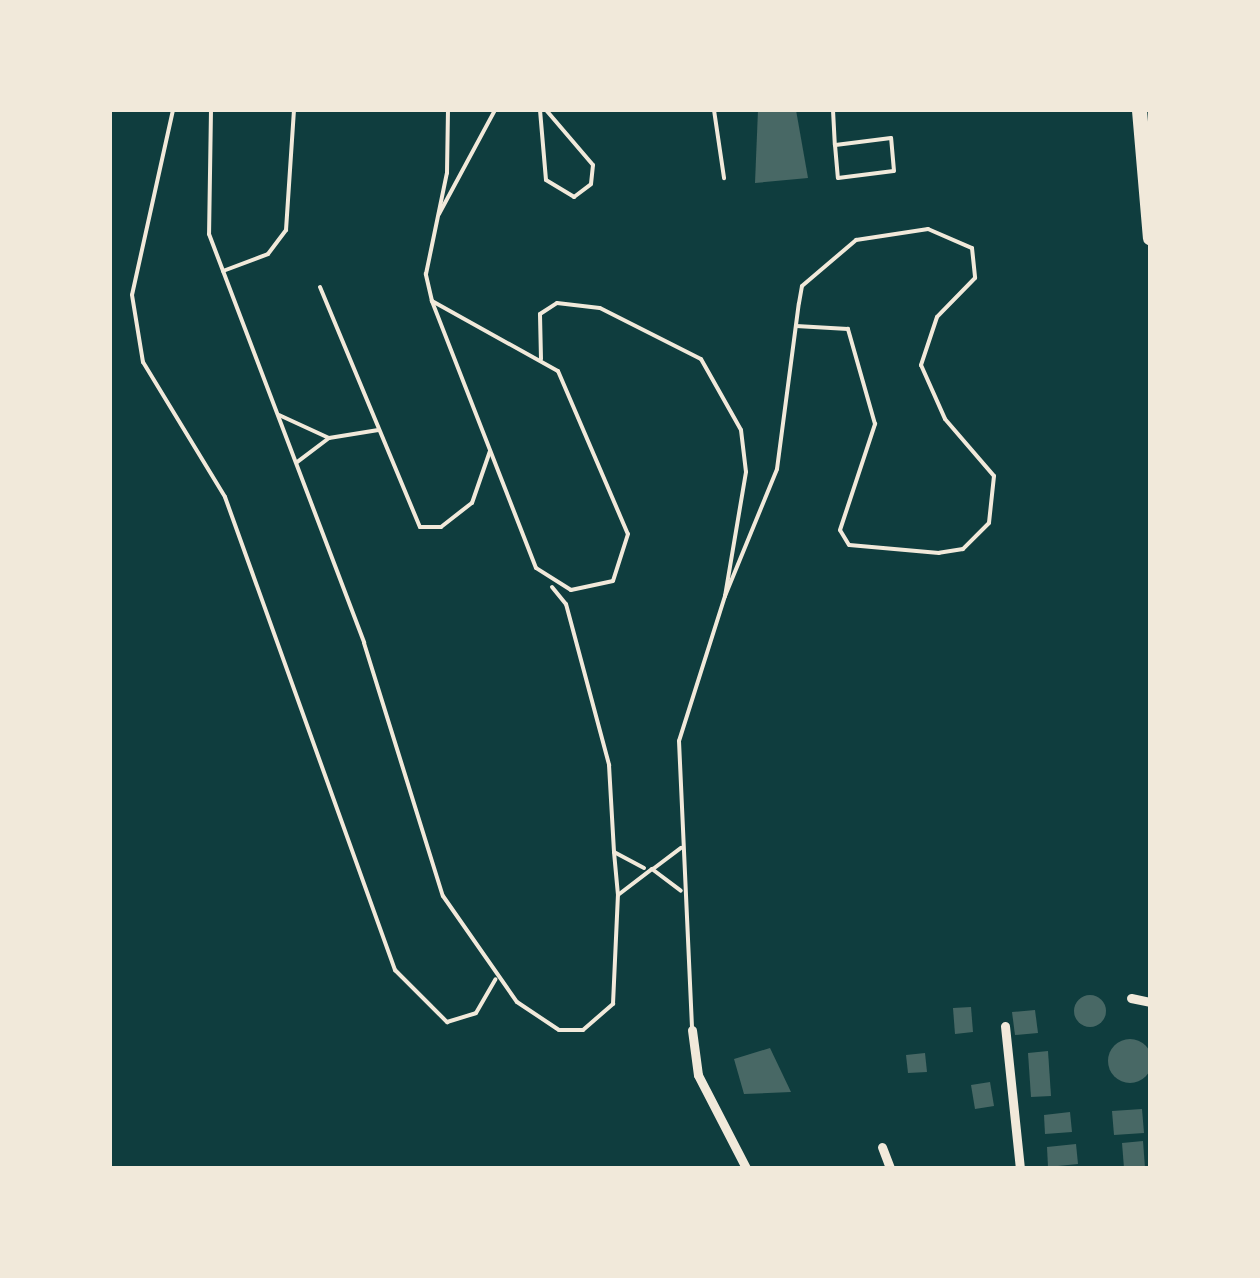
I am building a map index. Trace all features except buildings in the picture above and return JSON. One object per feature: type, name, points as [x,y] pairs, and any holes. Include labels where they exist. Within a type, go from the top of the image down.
[{"type":"highway","points":[[1138,110],[1150,238]]},
{"type":"street","points":[[1131,998],[1150,1002]]},
{"type":"street","points":[[1005,1026],[1020,1168]]},
{"type":"street","points":[[692,1030],[698,1074],[746,1168]]},
{"type":"street","points":[[882,1147],[890,1168]]},
{"type":"lane","points":[[173,110],[132,295],[143,362],[225,498],[396,970],[447,1022],[476,1013],[498,977]]},
{"type":"lane","points":[[210,110],[207,213],[223,271],[298,462],[432,872],[498,977],[546,1026],[600,1021],[620,984],[610,765],[566,604],[550,585],[490,451],[432,301],[448,110]]},
{"type":"lane","points":[[223,271],[268,254],[286,230],[294,110]]},
{"type":"lane","points":[[437,218],[496,110]]},
{"type":"lane","points":[[543,110],[594,165],[592,184],[574,197],[546,180],[543,110]]},
{"type":"lane","points":[[714,110],[724,178]]},
{"type":"lane","points":[[833,110],[838,178],[894,171],[891,138],[836,145]]},
{"type":"lane","points":[[692,1030],[681,890],[680,724],[725,596],[778,468],[796,326],[813,268],[856,240],[928,229],[972,248],[975,278],[936,316],[921,348],[931,397],[994,476],[989,523],[974,542],[939,553],[864,549],[842,536],[875,424],[848,329],[796,326]]},
{"type":"lane","points":[[320,287],[378,430],[428,529],[472,503],[490,451]]},
{"type":"lane","points":[[432,301],[558,371],[628,534],[613,581],[590,591],[550,585]]},
{"type":"lane","points":[[541,359],[540,314],[578,302],[701,359],[742,430],[746,472],[725,596]]},
{"type":"lane","points":[[279,415],[329,438]]},
{"type":"lane","points":[[298,462],[329,438],[378,430]]},
{"type":"lane","points":[[618,895],[681,848]]},
{"type":"lane","points":[[614,852],[652,869],[681,890]]}]
